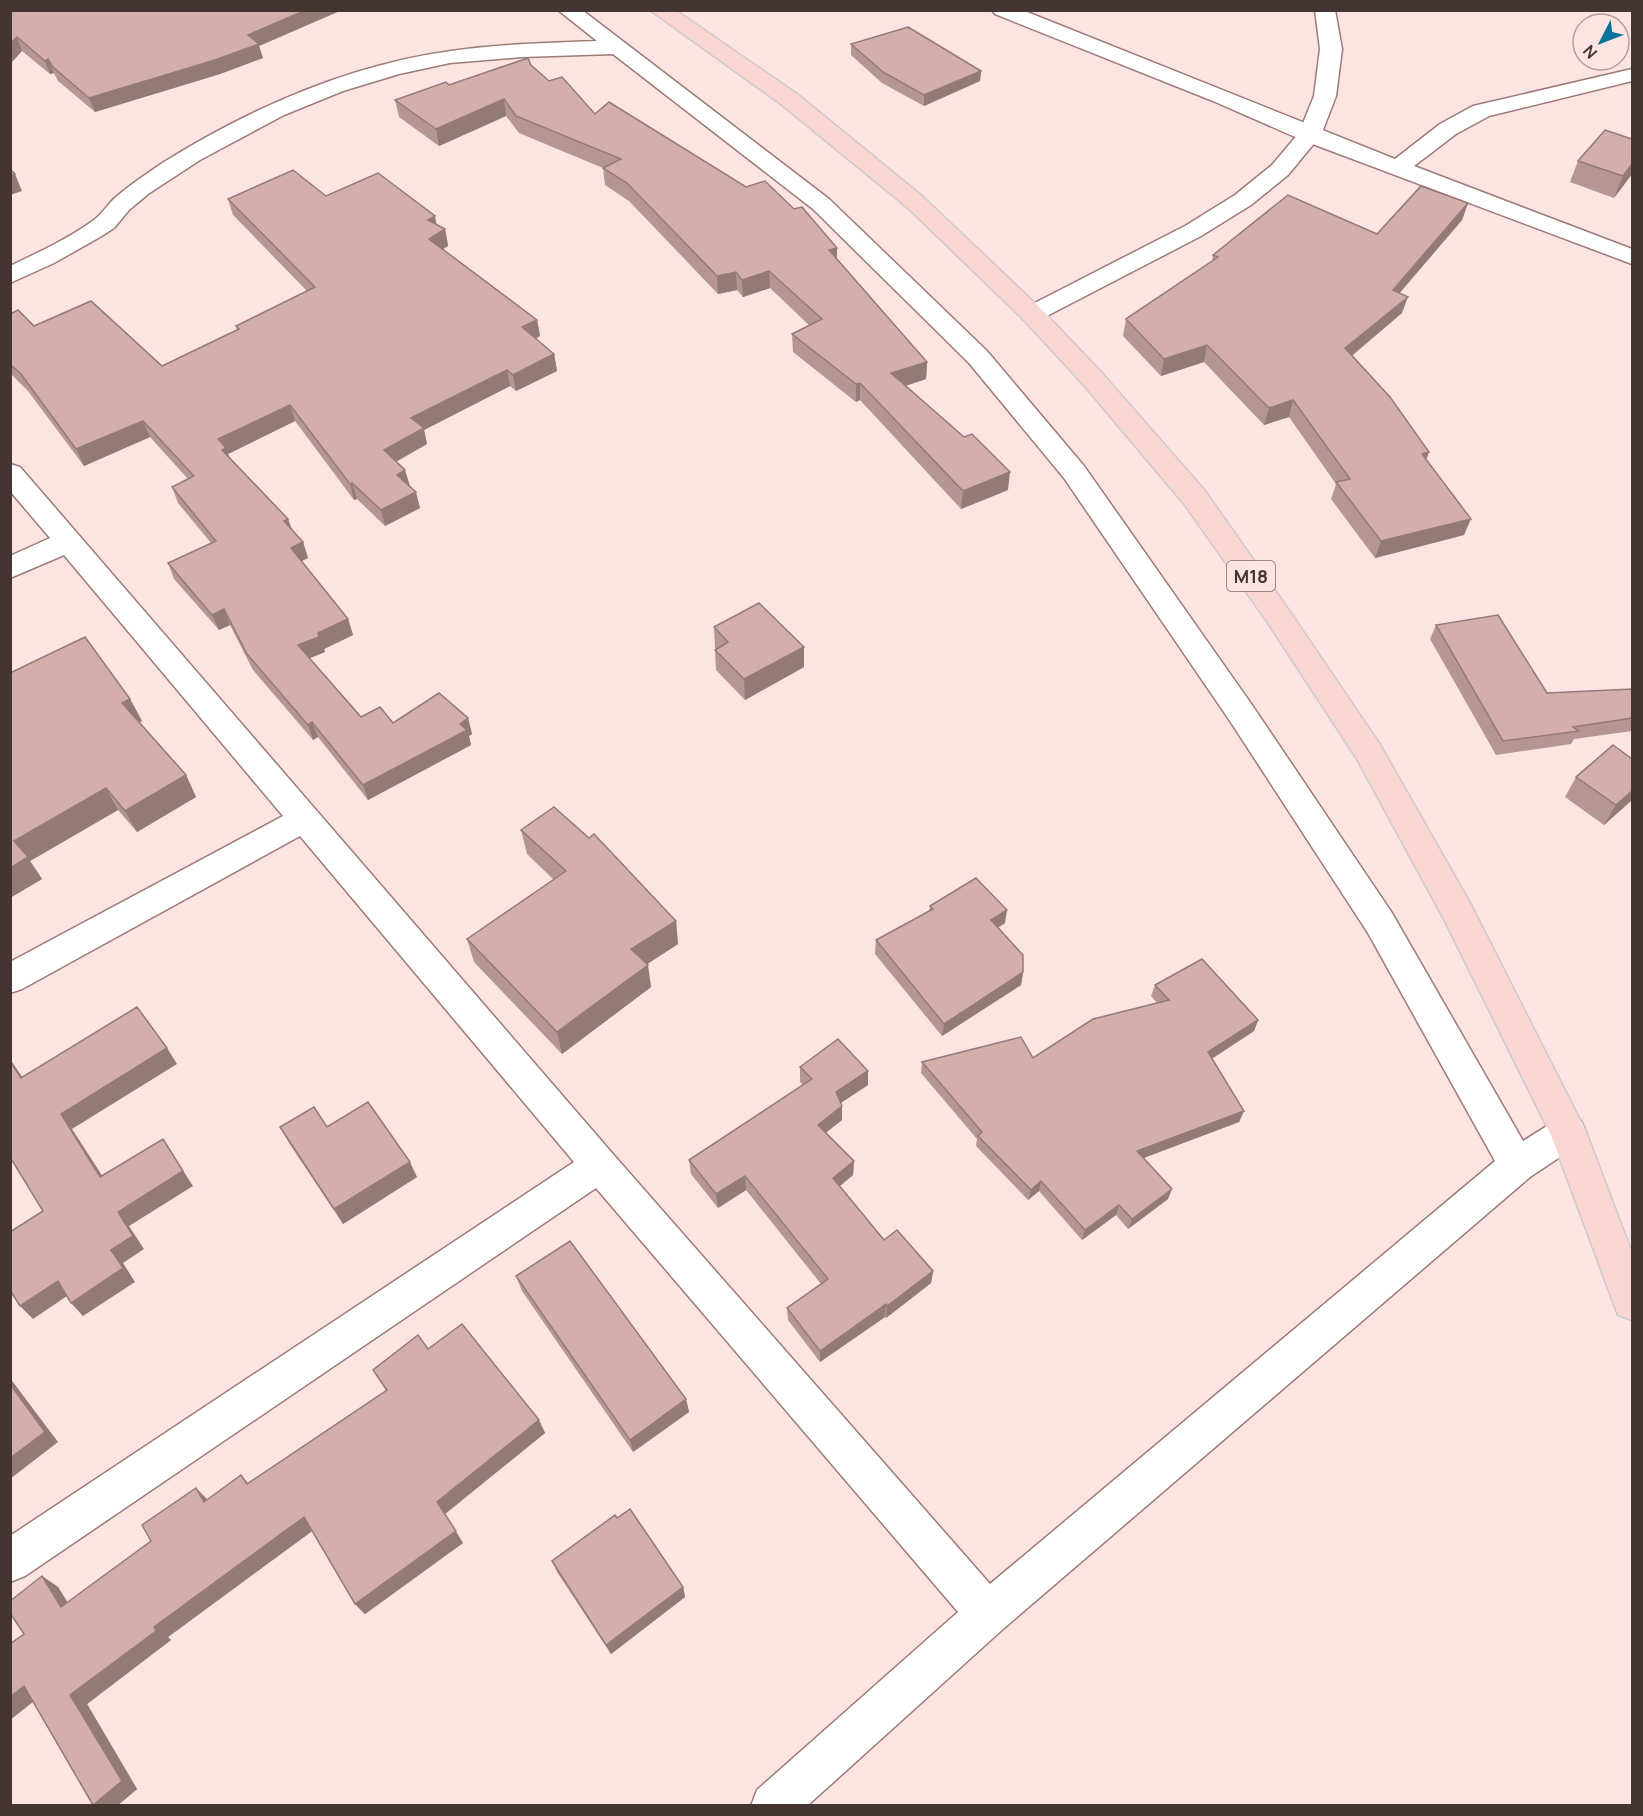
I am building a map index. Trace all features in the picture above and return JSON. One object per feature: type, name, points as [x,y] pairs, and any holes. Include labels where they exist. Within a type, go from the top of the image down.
[{"type":"main road","name":"M18","points":[[660,10],[798,106],[915,202],[1032,314],[1092,378],[1195,498],[1278,616],[1368,751],[1458,912],[1568,1132],[1632,1302]]},
{"type":"street","points":[[568,10],[618,46],[821,204],[978,357],[1074,472],[1241,713],[1380,923],[1517,1165]]},
{"type":"street","points":[[1002,10],[1221,96],[1310,135],[1632,257]]},
{"type":"street","points":[[1032,314],[1193,231],[1243,200],[1280,170],[1310,135],[1325,96],[1331,49],[1325,10]]},
{"type":"street","points":[[10,276],[73,244],[104,224],[124,203],[155,178],[191,156],[263,116],[324,89],[428,60],[516,50],[618,46]]},
{"type":"street","points":[[1398,168],[1445,129],[1481,111],[1632,75]]},
{"type":"street","points":[[10,473],[599,1165],[988,1614]]},
{"type":"street","points":[[10,568],[68,541]]},
{"type":"street","points":[[10,980],[304,819]]},
{"type":"street","points":[[773,1806],[988,1614],[1517,1165],[1568,1132]]},
{"type":"street","points":[[10,1560],[599,1165]]},
{"type":"building","points":[[10,10],[306,10],[248,35],[259,44],[215,60],[89,98],[53,67],[48,59],[45,61],[17,37],[10,44]]},
{"type":"building","points":[[908,27],[981,71],[924,95],[883,72],[851,44]]},
{"type":"building","points":[[528,58],[531,65],[549,81],[562,77],[595,114],[609,102],[746,187],[765,181],[794,209],[802,207],[837,248],[829,250],[927,362],[891,373],[964,437],[972,434],[1010,472],[963,491],[860,383],[856,384],[792,334],[822,319],[769,271],[742,280],[736,272],[717,276],[627,183],[603,168],[621,159],[516,116],[504,99],[436,129],[395,100],[446,82],[449,85]]},
{"type":"building","points":[[1605,130],[1632,139],[1632,164],[1623,176],[1578,161]]},
{"type":"building","points":[[293,170],[326,196],[378,173],[435,216],[428,220],[445,229],[429,239],[537,320],[522,327],[554,354],[513,375],[507,370],[411,418],[424,428],[384,450],[405,470],[397,475],[416,492],[381,510],[352,483],[350,484],[290,405],[218,439],[226,448],[222,450],[288,519],[284,521],[303,542],[291,548],[348,619],[318,633],[319,637],[298,645],[361,717],[380,707],[393,723],[439,693],[468,718],[460,724],[467,730],[363,785],[312,722],[308,725],[247,654],[224,609],[212,615],[168,563],[216,541],[172,487],[194,476],[143,421],[76,449],[21,374],[10,364],[10,314],[18,310],[34,326],[91,301],[162,366],[239,329],[236,326],[315,287],[228,199]]},
{"type":"building","points":[[1421,186],[1468,203],[1393,290],[1408,297],[1345,348],[1390,397],[1429,452],[1422,454],[1471,519],[1381,541],[1336,482],[1350,479],[1293,400],[1269,408],[1207,345],[1164,359],[1126,319],[1218,257],[1213,255],[1288,195],[1377,234]]},
{"type":"building","points":[[759,603],[804,647],[744,679],[715,650],[728,642],[714,627]]},
{"type":"building","points":[[1498,615],[1547,693],[1632,689],[1632,718],[1573,727],[1579,731],[1503,741],[1436,625]]},
{"type":"building","points":[[85,637],[130,699],[122,703],[186,775],[125,811],[106,788],[14,841],[28,857],[10,868],[10,673]]},
{"type":"building","points":[[1613,745],[1632,759],[1632,791],[1616,805],[1576,777]]},
{"type":"building","points":[[554,807],[589,838],[594,834],[676,921],[631,949],[648,965],[557,1032],[467,939],[566,871],[521,830]]},
{"type":"building","points":[[976,878],[1007,910],[991,920],[1023,955],[1023,972],[944,1024],[876,940],[933,909],[930,906]]},
{"type":"building","points":[[1202,959],[1258,1020],[1208,1052],[1244,1111],[1137,1151],[1172,1189],[1132,1219],[1119,1205],[1085,1230],[1041,1181],[1031,1190],[978,1136],[982,1132],[922,1062],[1021,1037],[1033,1058],[1093,1019],[1169,1000],[1155,985]]},
{"type":"building","points":[[137,1007],[167,1048],[61,1114],[100,1177],[163,1139],[183,1171],[118,1212],[133,1236],[111,1250],[123,1268],[71,1303],[58,1281],[20,1306],[10,1290],[10,1232],[43,1211],[10,1157],[10,1061],[21,1078]]},
{"type":"building","points":[[838,1039],[868,1071],[836,1092],[842,1106],[818,1125],[854,1161],[833,1178],[884,1240],[897,1230],[933,1271],[887,1306],[886,1304],[820,1351],[787,1308],[828,1279],[745,1176],[716,1194],[689,1160],[812,1079],[800,1067]]},
{"type":"building","points":[[368,1102],[410,1162],[334,1209],[280,1127],[314,1107],[327,1127]]},
{"type":"building","points":[[570,1241],[686,1399],[630,1440],[516,1276]]},
{"type":"building","points":[[462,1324],[539,1420],[437,1502],[456,1531],[355,1604],[304,1517],[154,1627],[156,1631],[70,1695],[122,1781],[93,1805],[24,1686],[10,1697],[10,1644],[24,1634],[10,1613],[10,1601],[42,1576],[61,1607],[151,1541],[142,1525],[196,1488],[204,1502],[241,1475],[247,1484],[387,1390],[373,1370],[418,1335],[428,1349]]},
{"type":"building","points":[[10,1384],[45,1432],[10,1458]]},
{"type":"building","points":[[630,1509],[683,1587],[606,1645],[552,1561],[615,1515],[617,1518]]}]
